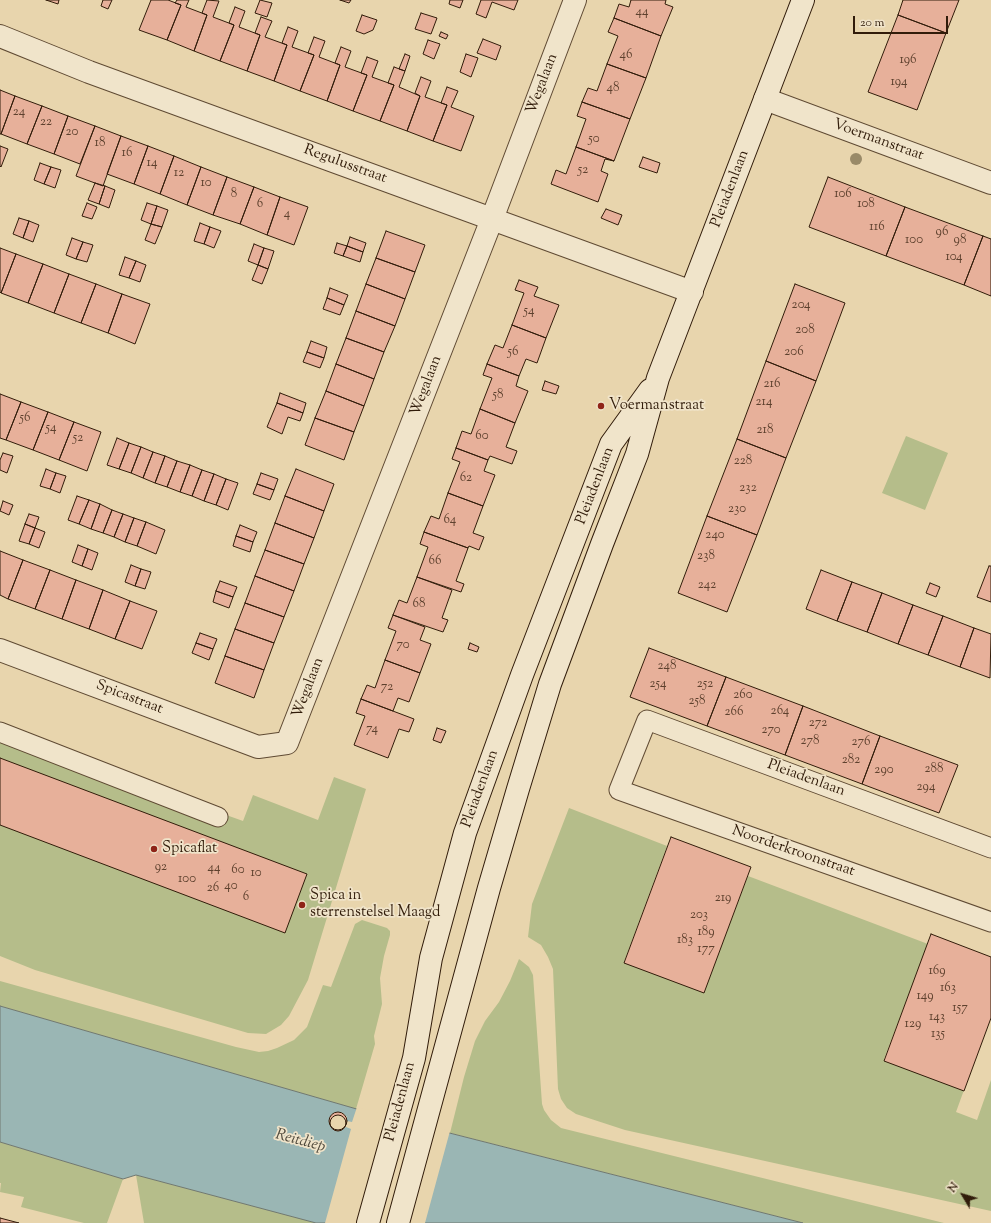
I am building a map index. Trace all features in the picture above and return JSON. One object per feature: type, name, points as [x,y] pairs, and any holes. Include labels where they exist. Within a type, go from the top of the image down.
[{"type":"main road","name":"Wegalaan","points":[[258,747],[288,743],[492,219],[575,0]]},
{"type":"main road","name":"Pleiadenlaan","points":[[398,1223],[511,812],[550,684],[637,454],[658,378],[803,0]]},
{"type":"main road","name":"Regulusstraat","points":[[0,36],[89,72],[692,292]]},
{"type":"main road","name":"Voermanstraat","points":[[765,99],[991,183]]},
{"type":"main road","name":"Pleiadenlaan","points":[[368,1223],[414,1058],[431,958],[465,833],[522,676],[611,444],[658,378]]},
{"type":"main road","name":"Spicastraat","points":[[0,650],[258,747]]},
{"type":"lane","name":"Pleiadenlaan","points":[[628,767],[647,720],[991,848]]},
{"type":"lane","points":[[0,732],[218,817]]},
{"type":"lane","name":"Noorderkroonstraat","points":[[628,767],[619,790],[991,922]]},
{"type":"green space","points":[[906,436],[948,453],[925,510],[882,493]]},
{"type":"green space","points":[[0,734],[243,821],[253,795],[318,820],[334,777],[366,789],[308,980],[289,1016],[281,1025],[266,1034],[248,1033],[35,970],[0,956]]},
{"type":"green space","points":[[569,808],[667,846],[624,962],[704,992],[748,876],[928,944],[884,1059],[964,1090],[956,1112],[977,1120],[991,1080],[991,1211],[625,1130],[576,1114],[567,1108],[561,1099],[558,1089],[553,969],[541,945],[528,937],[532,904]]},
{"type":"green space","points":[[362,920],[387,928],[390,931],[390,935],[380,978],[382,1004],[374,1036],[375,1044],[356,1109],[0,1006],[0,981],[236,1047],[259,1052],[268,1051],[294,1040],[307,1027],[323,985],[331,987],[355,924]]},
{"type":"green space","points":[[519,959],[529,967],[533,975],[542,1104],[551,1120],[561,1128],[944,1223],[803,1223],[450,1133],[475,1041],[485,1021],[499,1002]]},
{"type":"green space","points":[[0,1142],[123,1179],[107,1223],[84,1223],[21,1207],[24,1197],[0,1192]]},
{"type":"green space","points":[[136,1175],[313,1222],[316,1223],[144,1223]]},
{"type":"water","name":"Reitdiep","points":[[0,1006],[367,1112],[803,1223],[316,1223],[136,1175],[123,1179],[0,1142]]},
{"type":"pier","points":[[357,1107],[450,1131],[425,1223],[325,1223],[351,1129],[346,1127],[340,1130],[334,1129],[330,1125],[329,1120],[332,1114],[337,1112],[343,1113],[347,1117],[347,1121],[352,1122]]},
{"type":"building","points":[[46,0],[59,0],[58,4]]},
{"type":"building","points":[[103,0],[112,0],[108,9],[101,6]]},
{"type":"building","points":[[151,0],[168,0],[181,5],[167,40],[139,30]]},
{"type":"building","points":[[177,0],[189,0],[186,7],[207,15],[194,51],[167,40],[181,5],[175,3]]},
{"type":"building","points":[[207,0],[219,1],[213,17],[234,25],[220,61],[194,51],[207,15],[202,13]]},
{"type":"building","points":[[260,0],[272,3],[267,17],[255,13]]},
{"type":"building","points":[[340,0],[351,0],[349,3]]},
{"type":"building","points":[[450,0],[463,0],[460,8],[449,4]]},
{"type":"building","points":[[481,0],[518,0],[514,10],[492,2],[486,18],[476,14]]},
{"type":"building","points":[[631,0],[666,0],[665,4],[673,7],[661,36],[614,18],[619,4],[629,7]]},
{"type":"building","points":[[903,0],[959,0],[946,33],[898,15]]},
{"type":"building","points":[[235,7],[245,11],[239,27],[260,35],[247,71],[220,61],[234,25],[229,23]]},
{"type":"building","points":[[421,13],[437,18],[431,34],[415,29]]},
{"type":"building","points":[[362,15],[377,20],[373,30],[364,34],[356,31]]},
{"type":"building","points":[[898,15],[946,33],[917,110],[868,92]]},
{"type":"building","points":[[261,17],[272,21],[265,37],[287,45],[274,81],[247,71],[260,35],[255,33]]},
{"type":"building","points":[[614,18],[661,36],[646,78],[607,64],[618,36],[608,32]]},
{"type":"building","points":[[288,27],[298,31],[292,47],[314,55],[300,91],[274,81],[287,45],[282,43]]},
{"type":"building","points":[[441,32],[448,35],[446,39],[439,36]]},
{"type":"building","points":[[314,37],[325,41],[319,57],[340,65],[327,101],[300,91],[314,55],[308,53]]},
{"type":"building","points":[[483,39],[501,46],[496,60],[477,53]]},
{"type":"building","points":[[428,40],[440,44],[434,59],[423,54]]},
{"type":"building","points":[[341,47],[351,51],[345,67],[367,75],[353,111],[327,101],[340,65],[335,63]]},
{"type":"building","points":[[405,54],[410,56],[405,71],[399,69]]},
{"type":"building","points":[[466,54],[478,58],[471,77],[460,72]]},
{"type":"building","points":[[367,57],[378,61],[372,77],[394,85],[380,121],[353,111],[367,75],[361,73]]},
{"type":"building","points":[[607,64],[646,78],[630,119],[582,102],[588,88],[597,91]]},
{"type":"building","points":[[394,67],[405,71],[399,87],[420,96],[407,131],[380,121],[394,85],[388,83]]},
{"type":"building","points":[[421,77],[431,81],[425,97],[447,105],[433,141],[407,131],[420,96],[415,93]]},
{"type":"building","points":[[447,87],[458,91],[451,107],[474,116],[461,151],[433,141],[447,105],[441,103]]},
{"type":"building","points":[[0,90],[15,96],[1,134],[0,134]]},
{"type":"building","points":[[15,96],[42,106],[27,144],[1,134]]},
{"type":"building","points":[[582,102],[630,119],[614,161],[576,147],[586,119],[577,116]]},
{"type":"building","points":[[42,106],[68,116],[54,154],[27,144]]},
{"type":"building","points":[[68,116],[95,126],[80,164],[54,154]]},
{"type":"building","points":[[95,126],[121,136],[103,186],[76,176]]},
{"type":"building","points":[[121,136],[148,146],[134,184],[107,174]]},
{"type":"building","points":[[0,146],[8,149],[1,167],[0,166]]},
{"type":"building","points":[[148,146],[174,156],[160,194],[134,184]]},
{"type":"building","points":[[576,147],[614,161],[605,159],[601,171],[608,174],[598,202],[551,184],[556,170],[566,174]]},
{"type":"building","points":[[174,156],[201,167],[187,205],[160,194]]},
{"type":"building","points":[[643,157],[660,163],[657,173],[639,167]]},
{"type":"building","points":[[40,163],[51,167],[44,184],[34,180]]},
{"type":"building","points":[[51,167],[61,170],[55,188],[44,184]]},
{"type":"building","points":[[201,167],[227,177],[213,215],[187,205]]},
{"type":"building","points":[[227,177],[254,187],[240,224],[213,215]]},
{"type":"building","points":[[828,177],[905,207],[886,256],[809,227]]},
{"type":"building","points":[[95,183],[105,186],[99,204],[88,200]]},
{"type":"building","points":[[105,186],[115,190],[109,208],[99,204]]},
{"type":"building","points":[[254,187],[280,197],[267,235],[240,224]]},
{"type":"building","points":[[280,197],[308,207],[294,245],[267,235]]},
{"type":"building","points":[[87,203],[97,207],[92,219],[82,216]]},
{"type":"building","points":[[147,203],[157,206],[151,224],[141,220]]},
{"type":"building","points":[[157,206],[168,210],[162,227],[151,224]]},
{"type":"building","points":[[905,207],[983,236],[964,285],[886,256]]},
{"type":"building","points":[[606,209],[622,215],[618,225],[601,218]]},
{"type":"building","points":[[19,218],[29,221],[23,238],[13,234]]},
{"type":"building","points":[[29,221],[39,225],[33,242],[23,238]]},
{"type":"building","points":[[200,223],[210,227],[204,244],[194,241]]},
{"type":"building","points":[[151,224],[162,227],[155,244],[145,240]]},
{"type":"building","points":[[210,227],[221,231],[214,248],[204,244]]},
{"type":"building","points":[[386,231],[425,245],[415,272],[376,258]]},
{"type":"building","points":[[983,236],[991,239],[991,296],[964,285]]},
{"type":"building","points":[[350,237],[366,243],[363,252],[347,246]]},
{"type":"building","points":[[72,238],[83,242],[76,259],[66,255]]},
{"type":"building","points":[[83,242],[93,245],[87,262],[76,259]]},
{"type":"building","points":[[337,243],[347,246],[343,256],[334,253]]},
{"type":"building","points":[[254,244],[264,248],[258,265],[248,261]]},
{"type":"building","points":[[347,246],[363,252],[360,262],[343,256]]},
{"type":"building","points":[[0,248],[16,254],[1,293],[0,292]]},
{"type":"building","points":[[264,248],[274,251],[268,269],[258,265]]},
{"type":"building","points":[[16,254],[43,264],[28,303],[1,293]]},
{"type":"building","points":[[125,257],[136,261],[129,278],[119,275]]},
{"type":"building","points":[[376,258],[415,272],[405,299],[366,284]]},
{"type":"building","points":[[136,261],[146,265],[140,282],[129,278]]},
{"type":"building","points":[[43,264],[69,274],[54,313],[28,303]]},
{"type":"building","points":[[258,265],[268,269],[262,284],[252,280]]},
{"type":"building","points":[[69,274],[96,284],[81,323],[54,313]]},
{"type":"building","points":[[519,280],[538,287],[534,296],[559,305],[546,338],[512,325],[524,293],[515,290]]},
{"type":"building","points":[[96,284],[122,294],[108,333],[81,323]]},
{"type":"building","points":[[366,284],[405,299],[395,326],[356,311]]},
{"type":"building","points":[[795,284],[845,303],[816,381],[766,361]]},
{"type":"building","points":[[330,288],[348,295],[344,305],[327,298]]},
{"type":"building","points":[[122,294],[150,304],[135,344],[108,333]]},
{"type":"building","points":[[327,298],[344,305],[340,315],[323,309]]},
{"type":"building","points":[[356,311],[395,326],[384,352],[346,338]]},
{"type":"building","points":[[512,325],[546,338],[537,363],[526,359],[519,376],[487,364],[495,345],[503,348]]},
{"type":"building","points":[[346,338],[384,352],[374,379],[336,364]]},
{"type":"building","points":[[311,341],[327,347],[324,358],[307,352]]},
{"type":"building","points":[[307,352],[324,358],[320,368],[303,362]]},
{"type":"building","points":[[766,361],[816,381],[786,458],[737,439]]},
{"type":"building","points":[[336,364],[374,379],[364,406],[326,391]]},
{"type":"building","points":[[487,364],[519,376],[516,386],[528,391],[515,423],[480,409],[492,378],[483,375]]},
{"type":"building","points":[[545,381],[559,386],[556,394],[542,390]]},
{"type":"building","points":[[326,391],[364,406],[354,432],[315,418]]},
{"type":"building","points":[[280,393],[306,403],[303,413],[277,403]]},
{"type":"building","points":[[0,394],[21,402],[6,440],[0,438]]},
{"type":"building","points":[[21,402],[48,412],[33,450],[6,440]]},
{"type":"building","points":[[277,403],[303,413],[300,421],[288,417],[282,434],[267,427]]},
{"type":"building","points":[[480,409],[515,423],[506,447],[517,451],[512,464],[490,456],[488,460],[456,448],[462,431],[471,434]]},
{"type":"building","points":[[48,412],[74,422],[59,460],[33,450]]},
{"type":"building","points":[[315,418],[354,432],[344,460],[305,445]]},
{"type":"building","points":[[74,422],[101,432],[87,471],[59,460]]},
{"type":"building","points":[[117,438],[129,443],[119,469],[107,465]]},
{"type":"building","points":[[737,439],[786,458],[757,535],[707,516]]},
{"type":"building","points":[[129,443],[141,447],[131,473],[119,469]]},
{"type":"building","points":[[141,447],[153,452],[143,478],[131,473]]},
{"type":"building","points":[[456,448],[488,460],[484,471],[495,475],[483,506],[448,493],[460,462],[452,459]]},
{"type":"building","points":[[153,452],[165,456],[155,483],[143,478]]},
{"type":"building","points":[[3,453],[13,456],[7,473],[0,470],[0,460]]},
{"type":"building","points":[[165,456],[177,461],[167,487],[155,483]]},
{"type":"building","points":[[177,461],[190,465],[180,492],[167,487]]},
{"type":"building","points":[[190,465],[202,470],[192,496],[180,492]]},
{"type":"building","points":[[46,469],[56,473],[50,489],[40,486]]},
{"type":"building","points":[[296,469],[334,484],[324,511],[285,496]]},
{"type":"building","points":[[202,470],[214,474],[204,501],[192,496]]},
{"type":"building","points":[[56,473],[66,476],[60,493],[50,489]]},
{"type":"building","points":[[261,473],[278,479],[274,490],[257,484]]},
{"type":"building","points":[[214,474],[226,479],[216,505],[204,501]]},
{"type":"building","points":[[226,479],[238,483],[228,510],[216,505]]},
{"type":"building","points":[[257,484],[274,490],[270,500],[253,494]]},
{"type":"building","points":[[448,493],[483,506],[473,533],[484,537],[479,550],[469,546],[468,548],[424,532],[431,516],[439,519]]},
{"type":"building","points":[[77,496],[89,500],[79,524],[68,520]]},
{"type":"building","points":[[285,496],[324,511],[314,538],[275,523]]},
{"type":"building","points":[[89,500],[100,504],[91,529],[79,524]]},
{"type":"building","points":[[3,501],[13,505],[9,515],[0,511]]},
{"type":"building","points":[[100,504],[112,510],[103,533],[91,529]]},
{"type":"building","points":[[112,510],[123,514],[114,537],[103,533]]},
{"type":"building","points":[[29,514],[39,517],[35,528],[25,524]]},
{"type":"building","points":[[123,514],[134,518],[125,542],[114,537]]},
{"type":"building","points":[[707,516],[757,535],[727,612],[678,593]]},
{"type":"building","points":[[134,518],[146,522],[137,546],[125,542]]},
{"type":"building","points":[[146,522],[165,530],[156,554],[137,546]]},
{"type":"building","points":[[275,523],[314,538],[304,564],[265,550]]},
{"type":"building","points":[[25,524],[35,528],[29,544],[19,541]]},
{"type":"building","points":[[240,525],[257,532],[253,542],[236,536]]},
{"type":"building","points":[[35,528],[45,532],[39,548],[29,544]]},
{"type":"building","points":[[424,532],[468,548],[456,581],[464,584],[461,592],[417,577],[428,547],[420,544]]},
{"type":"building","points":[[236,536],[253,542],[250,552],[233,546]]},
{"type":"building","points":[[78,545],[88,549],[82,566],[72,562]]},
{"type":"building","points":[[88,549],[98,553],[92,570],[82,566]]},
{"type":"building","points":[[265,550],[304,564],[294,591],[255,576]]},
{"type":"building","points":[[0,551],[23,560],[8,599],[0,595]]},
{"type":"building","points":[[23,560],[50,570],[35,609],[8,599]]},
{"type":"building","points":[[131,565],[141,569],[135,586],[125,582]]},
{"type":"building","points":[[989,566],[991,566],[991,602],[977,597]]},
{"type":"building","points":[[141,569],[151,572],[145,589],[135,586]]},
{"type":"building","points":[[50,570],[76,580],[62,619],[35,609]]},
{"type":"building","points":[[821,570],[852,582],[837,621],[806,609]]},
{"type":"building","points":[[255,576],[294,591],[284,617],[245,603]]},
{"type":"building","points":[[417,577],[452,590],[442,618],[448,620],[443,632],[393,615],[399,600],[407,603]]},
{"type":"building","points":[[76,580],[103,590],[89,629],[62,619]]},
{"type":"building","points":[[220,581],[237,587],[233,597],[216,591]]},
{"type":"building","points":[[852,582],[882,593],[867,632],[837,621]]},
{"type":"building","points":[[930,583],[940,587],[936,597],[926,593]]},
{"type":"building","points":[[103,590],[130,601],[115,639],[89,629]]},
{"type":"building","points":[[216,591],[233,597],[229,608],[213,602]]},
{"type":"building","points":[[882,593],[913,605],[898,644],[867,632]]},
{"type":"building","points":[[130,601],[157,611],[142,649],[115,639]]},
{"type":"building","points":[[245,603],[284,617],[274,643],[235,629]]},
{"type":"building","points":[[913,605],[943,616],[928,655],[898,644]]},
{"type":"building","points":[[393,615],[425,627],[420,640],[431,644],[420,673],[385,660],[396,631],[388,628]]},
{"type":"building","points":[[943,616],[974,628],[960,667],[928,655]]},
{"type":"building","points":[[974,628],[991,634],[990,678],[960,667]]},
{"type":"building","points":[[235,629],[274,643],[264,670],[225,656]]},
{"type":"building","points":[[200,633],[217,639],[213,649],[196,643]]},
{"type":"building","points":[[196,643],[213,649],[209,660],[192,653]]},
{"type":"building","points":[[470,643],[479,647],[477,652],[468,649]]},
{"type":"building","points":[[649,648],[726,677],[707,726],[630,697]]},
{"type":"building","points":[[225,656],[264,670],[254,698],[215,683]]},
{"type":"building","points":[[385,660],[420,673],[409,702],[398,698],[393,711],[361,699],[367,685],[375,688]]},
{"type":"building","points":[[726,677],[803,706],[785,755],[707,726]]},
{"type":"building","points":[[361,699],[414,719],[409,732],[399,729],[388,758],[354,745],[365,716],[356,713]]},
{"type":"building","points":[[803,706],[880,736],[862,784],[785,755]]},
{"type":"building","points":[[437,728],[446,731],[441,743],[433,740]]},
{"type":"building","points":[[880,736],[958,765],[939,813],[862,784]]},
{"type":"building","name":"Spicaflat","points":[[0,758],[307,874],[285,933],[0,825]]},
{"type":"building","points":[[671,837],[751,867],[704,993],[624,963]]},
{"type":"building","points":[[931,934],[991,957],[991,1018],[964,1091],[884,1061]]},
{"type":"building","points":[[338,1112],[344,1115],[347,1121],[344,1127],[338,1130],[332,1127],[329,1121],[332,1115]]},
{"type":"building","points":[[335,1115],[341,1115],[346,1120],[344,1129],[341,1131],[335,1131],[330,1126],[330,1120]]},
{"type":"building","points":[[0,1218],[19,1223],[0,1223]]},
{"type":"place","name":"Voermanstraat","points":[[601,406]]},
{"type":"place","name":"Spicaflat","points":[[154,849]]},
{"type":"place","name":"Spica in sterrenstelsel Maagd","points":[[302,905]]}]
